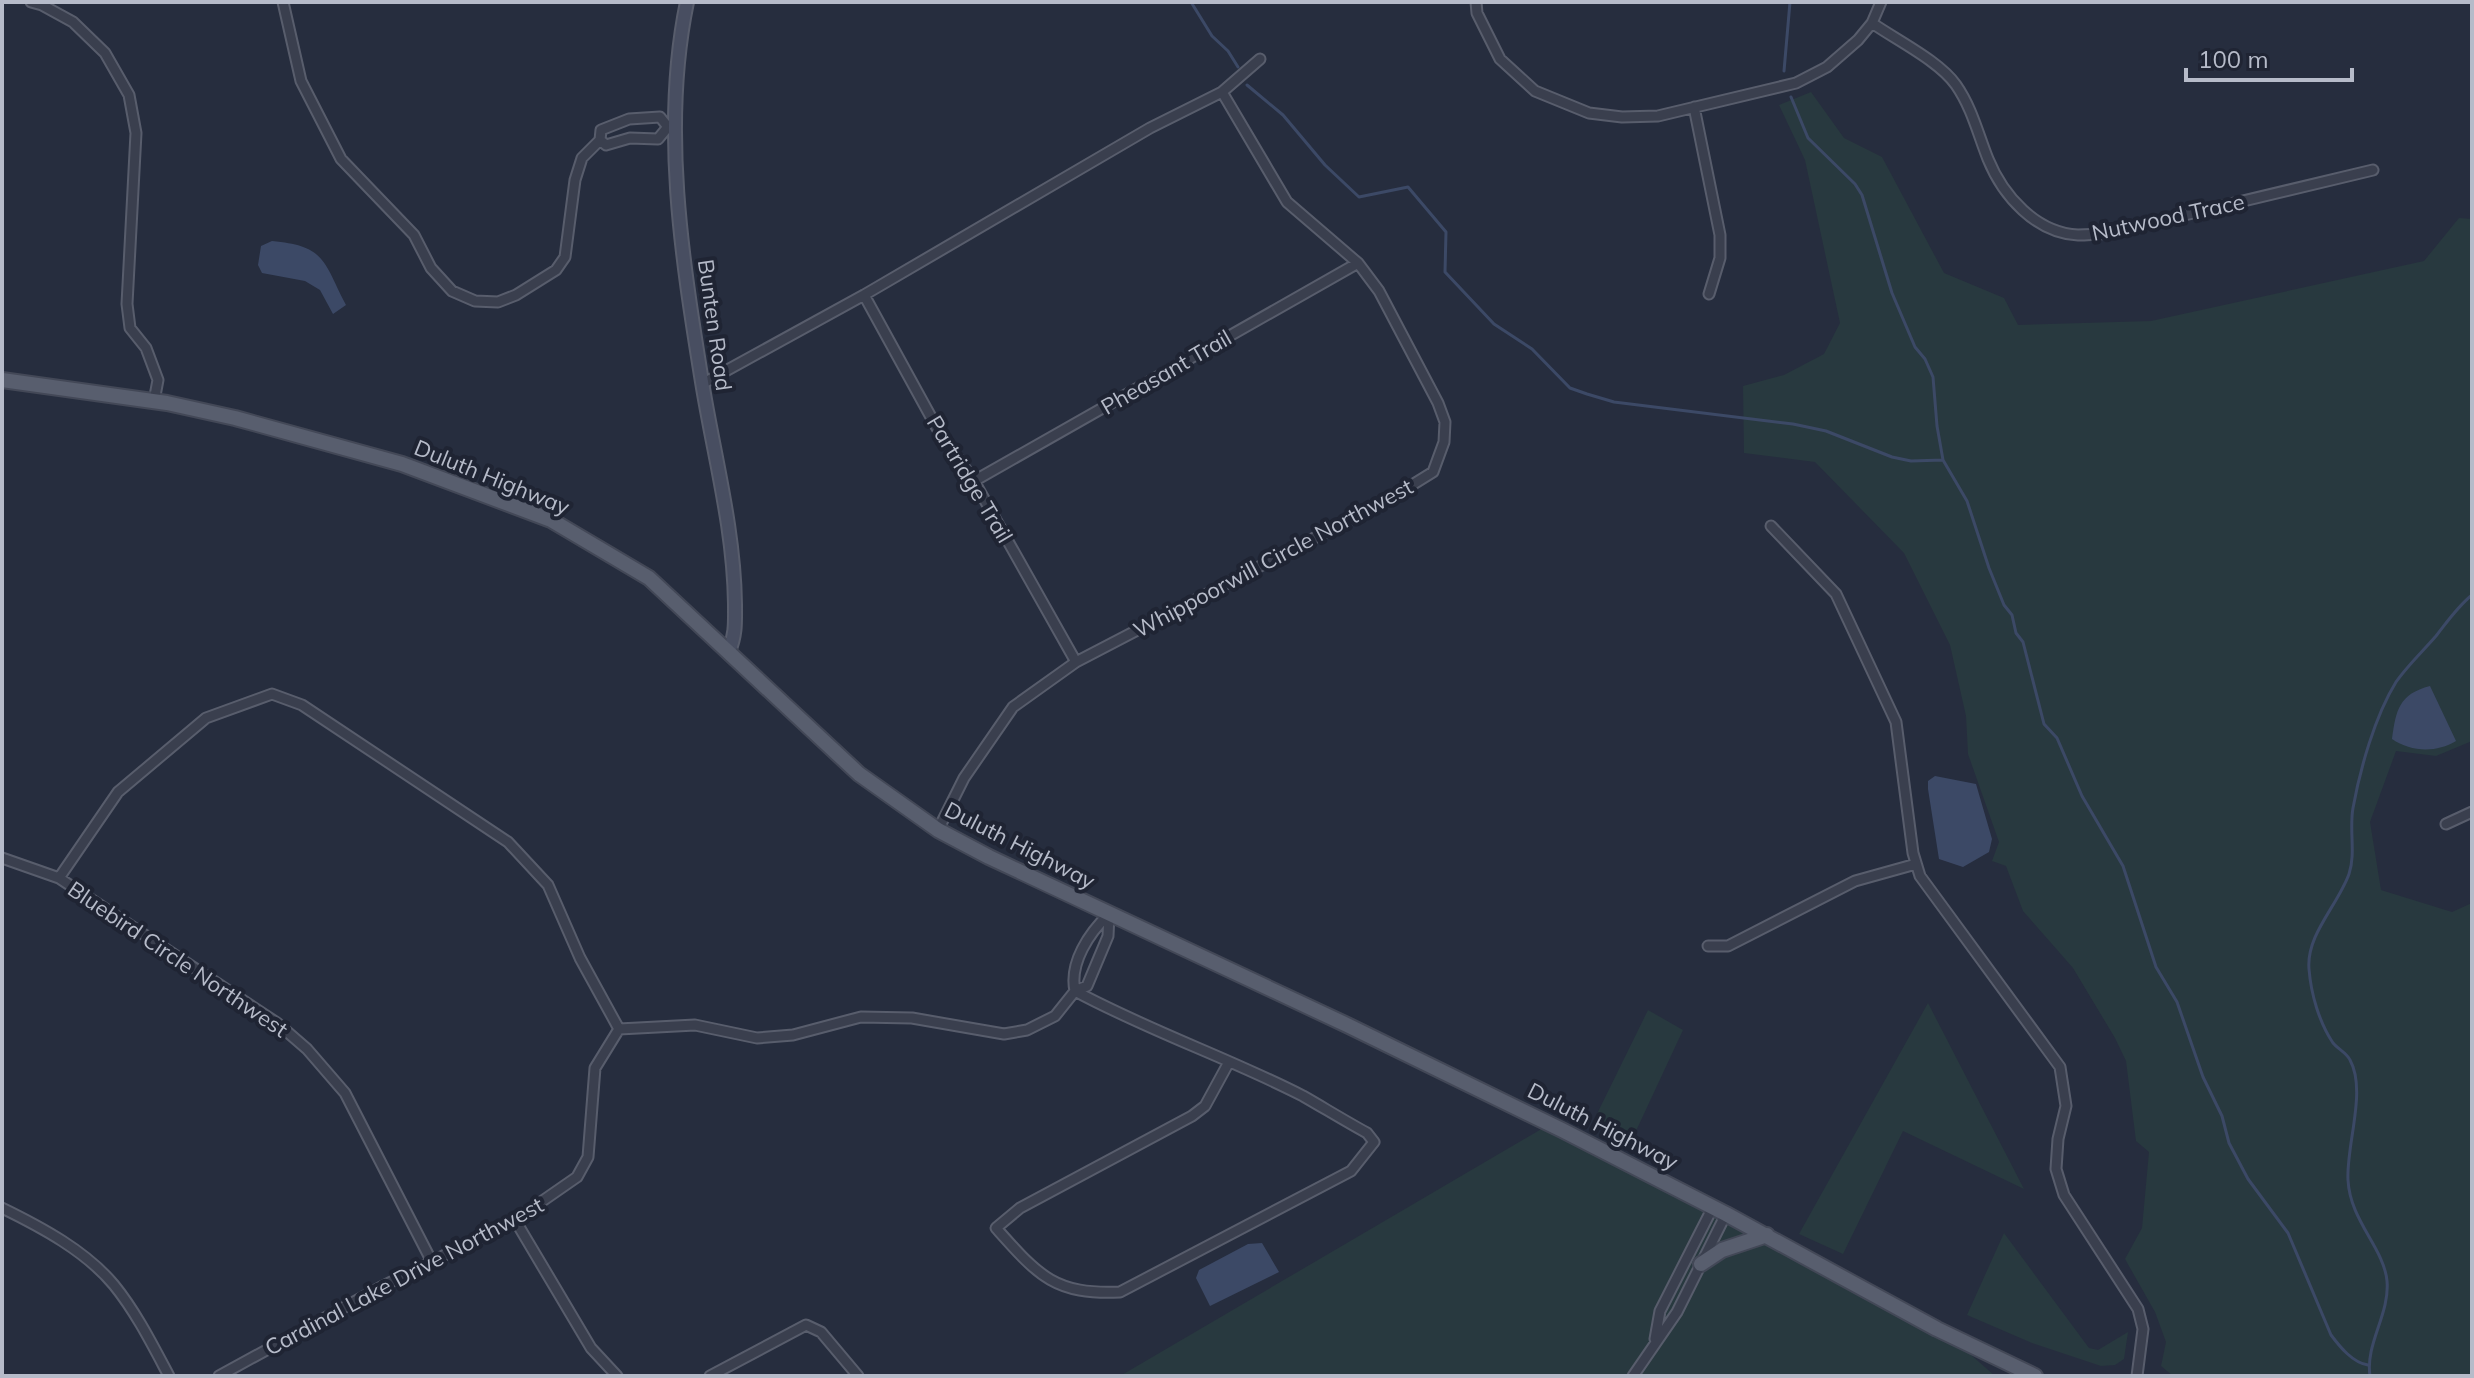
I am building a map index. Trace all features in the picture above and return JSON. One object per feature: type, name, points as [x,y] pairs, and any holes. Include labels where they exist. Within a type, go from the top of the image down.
[{"type":"main road","name":"Duluth Highway","points":[[2,380],[154,401],[235,418],[363,452],[460,484],[551,520],[649,578],[859,774],[938,830],[1347,1025],[1720,1210],[1924,1322],[2035,1376]]},
{"type":"main road","points":[[1701,1264],[1722,1250],[1767,1235]]},
{"type":"street","points":[[31,2],[73,22],[105,53],[129,95],[136,133],[127,304],[130,328],[146,348],[158,380],[154,401]]},
{"type":"street","points":[[283,2],[301,81],[341,159],[414,235],[431,268],[452,291],[475,301],[498,302],[516,295],[556,270],[565,257],[575,180],[582,158],[600,140],[601,130],[629,119],[660,117],[672,128],[658,139],[624,139],[606,145],[600,140]]},
{"type":"street","name":"Bunten Road","points":[[687,2],[680,34],[672,128],[679,220],[702,384],[724,489],[734,569],[735,638],[729,651]]},
{"type":"street","points":[[1476,2],[1477,13],[1500,59],[1535,91],[1589,113],[1622,117],[1658,116],[1796,83],[1827,67],[1872,23],[1881,2]]},
{"type":"street","name":"Nutwood Trace","points":[[1872,23],[1941,68],[1955,83],[1975,120],[1988,161],[2003,187],[2024,213],[2050,228],[2076,235],[2109,233],[2373,170]]},
{"type":"street","points":[[702,384],[864,295],[1150,128],[1222,92],[1260,59]]},
{"type":"street","name":"Whippoorwill Circle Northwest","points":[[938,830],[964,778],[1013,707],[1076,662],[1391,498],[1433,472],[1444,442],[1445,422],[1394,317],[1358,263],[1287,202],[1222,92]]},
{"type":"street","points":[[1694,107],[1720,235],[1720,258],[1709,294]]},
{"type":"street","points":[[620,123],[624,139]]},
{"type":"street","name":"Pheasant Trail","points":[[974,481],[1358,263]]},
{"type":"street","name":"Partridge Trail","points":[[864,295],[937,428],[974,481],[1076,662]]},
{"type":"street","points":[[1771,526],[1836,594],[1896,722],[1920,876],[2060,1067],[2066,1106],[2058,1139],[2056,1169],[2064,1195],[2138,1309],[2143,1329],[2137,1376]]},
{"type":"street","name":"Bluebird Circle Northwest","points":[[432,1262],[345,1093],[307,1049],[277,1023],[59,878],[118,792],[206,718],[272,694],[302,705],[508,842],[548,885],[580,958],[619,1029]]},
{"type":"street","points":[[2446,824],[2472,812]]},
{"type":"street","points":[[2,858],[59,878]]},
{"type":"street","points":[[1708,946],[1728,946],[1855,881],[1916,864]]},
{"type":"street","points":[[1075,991],[1072,975],[1092,930],[1109,914]]},
{"type":"street","points":[[619,1029],[695,1025],[757,1038],[793,1035],[861,1017],[912,1018],[1004,1034],[1027,1030],[1055,1016],[1075,991],[1087,986],[1108,936],[1109,914]]},
{"type":"street","points":[[1075,991],[1169,1037],[1229,1062],[1302,1096],[1367,1133],[1374,1142],[1351,1171],[1120,1292],[1093,1293],[1053,1284],[1020,1256],[996,1228],[1020,1208],[1192,1116],[1205,1106],[1229,1062]]},
{"type":"street","name":"Cardinal Lake Drive Northwest","points":[[219,1376],[515,1220],[577,1177],[588,1157],[595,1068],[619,1029]]},
{"type":"street","points":[[2,1208],[41,1228],[96,1266],[115,1286],[169,1376]]},
{"type":"street","points":[[1633,1376],[1677,1312],[1701,1264],[1720,1210]]},
{"type":"street","points":[[1655,1342],[1660,1311],[1720,1210]]},
{"type":"street","points":[[515,1220],[591,1348],[617,1376]]},
{"type":"street","points":[[710,1376],[806,1325],[821,1332],[858,1376]]},
{"type":"shaded area","points":[[1811,92],[1844,138],[1882,157],[1944,273],[2004,298],[2018,325],[2151,321],[2424,261],[2459,218],[2472,219],[2472,741],[2436,756],[2396,751],[2370,822],[2381,890],[2452,912],[2472,903],[2472,1376],[2173,1376],[2161,1366],[2166,1342],[2155,1312],[2125,1259],[2142,1228],[2149,1152],[2136,1141],[2126,1061],[2073,968],[2023,911],[2006,866],[1992,861],[1999,842],[1968,754],[1966,716],[1950,645],[1904,553],[1815,462],[1744,453],[1743,386],[1784,375],[1824,354],[1840,323],[1805,160],[1779,105]]},
{"type":"shaded area","points":[[1928,1003],[2024,1189],[1903,1131],[1843,1254],[1799,1234]]},
{"type":"shaded area","points":[[1648,1010],[1683,1030],[1629,1146],[1594,1120]]},
{"type":"shaded area","points":[[1550,1124],[1954,1340],[1995,1376],[1120,1376]]},
{"type":"shaded area","points":[[2004,1233],[2089,1348],[2098,1350],[2128,1332],[2124,1359],[2115,1365],[2101,1366],[2032,1343],[1967,1315]]},
{"type":"water","points":[[272,241],[303,247],[321,258],[346,305],[333,314],[320,290],[305,281],[262,273],[258,265],[261,246]]},
{"type":"water","points":[[2430,686],[2456,741],[2440,748],[2424,749],[2392,739],[2395,720],[2405,699]]},
{"type":"water","points":[[1935,776],[1976,784],[1992,839],[1989,852],[1963,867],[1939,859],[1928,789],[1928,781]]},
{"type":"water","points":[[1262,1243],[1279,1272],[1210,1306],[1196,1278],[1199,1270],[1248,1244]]},
{"type":"waterway","points":[[1191,2],[1212,36],[1228,51],[1238,67]]},
{"type":"waterway","points":[[1784,71],[1790,2]]},
{"type":"waterway","points":[[1247,85],[1283,115],[1325,165],[1359,197],[1408,187],[1446,232],[1445,272],[1494,324],[1532,349],[1570,388],[1614,402],[1793,424],[1826,431],[1892,457],[1911,461],[1943,460]]},
{"type":"waterway","points":[[1791,97],[1808,138],[1855,184],[1862,195],[1892,293],[1915,347],[1925,359],[1933,377],[1943,460],[1967,501],[1989,568],[2004,605],[2012,615],[2016,633],[2023,642],[2044,724],[2057,738],[2082,796],[2123,866],[2156,967],[2177,1002],[2203,1077],[2222,1116],[2229,1143],[2248,1179],[2288,1233],[2331,1335],[2352,1358],[2368,1365]]},
{"type":"waterway","points":[[2370,1376],[2371,1352],[2385,1305],[2387,1281],[2380,1257],[2350,1195],[2348,1166],[2356,1102],[2355,1073],[2349,1058],[2333,1043],[2320,1017],[2312,988],[2309,956],[2317,932],[2349,874],[2356,793],[2381,711],[2400,676],[2472,595]]}]
